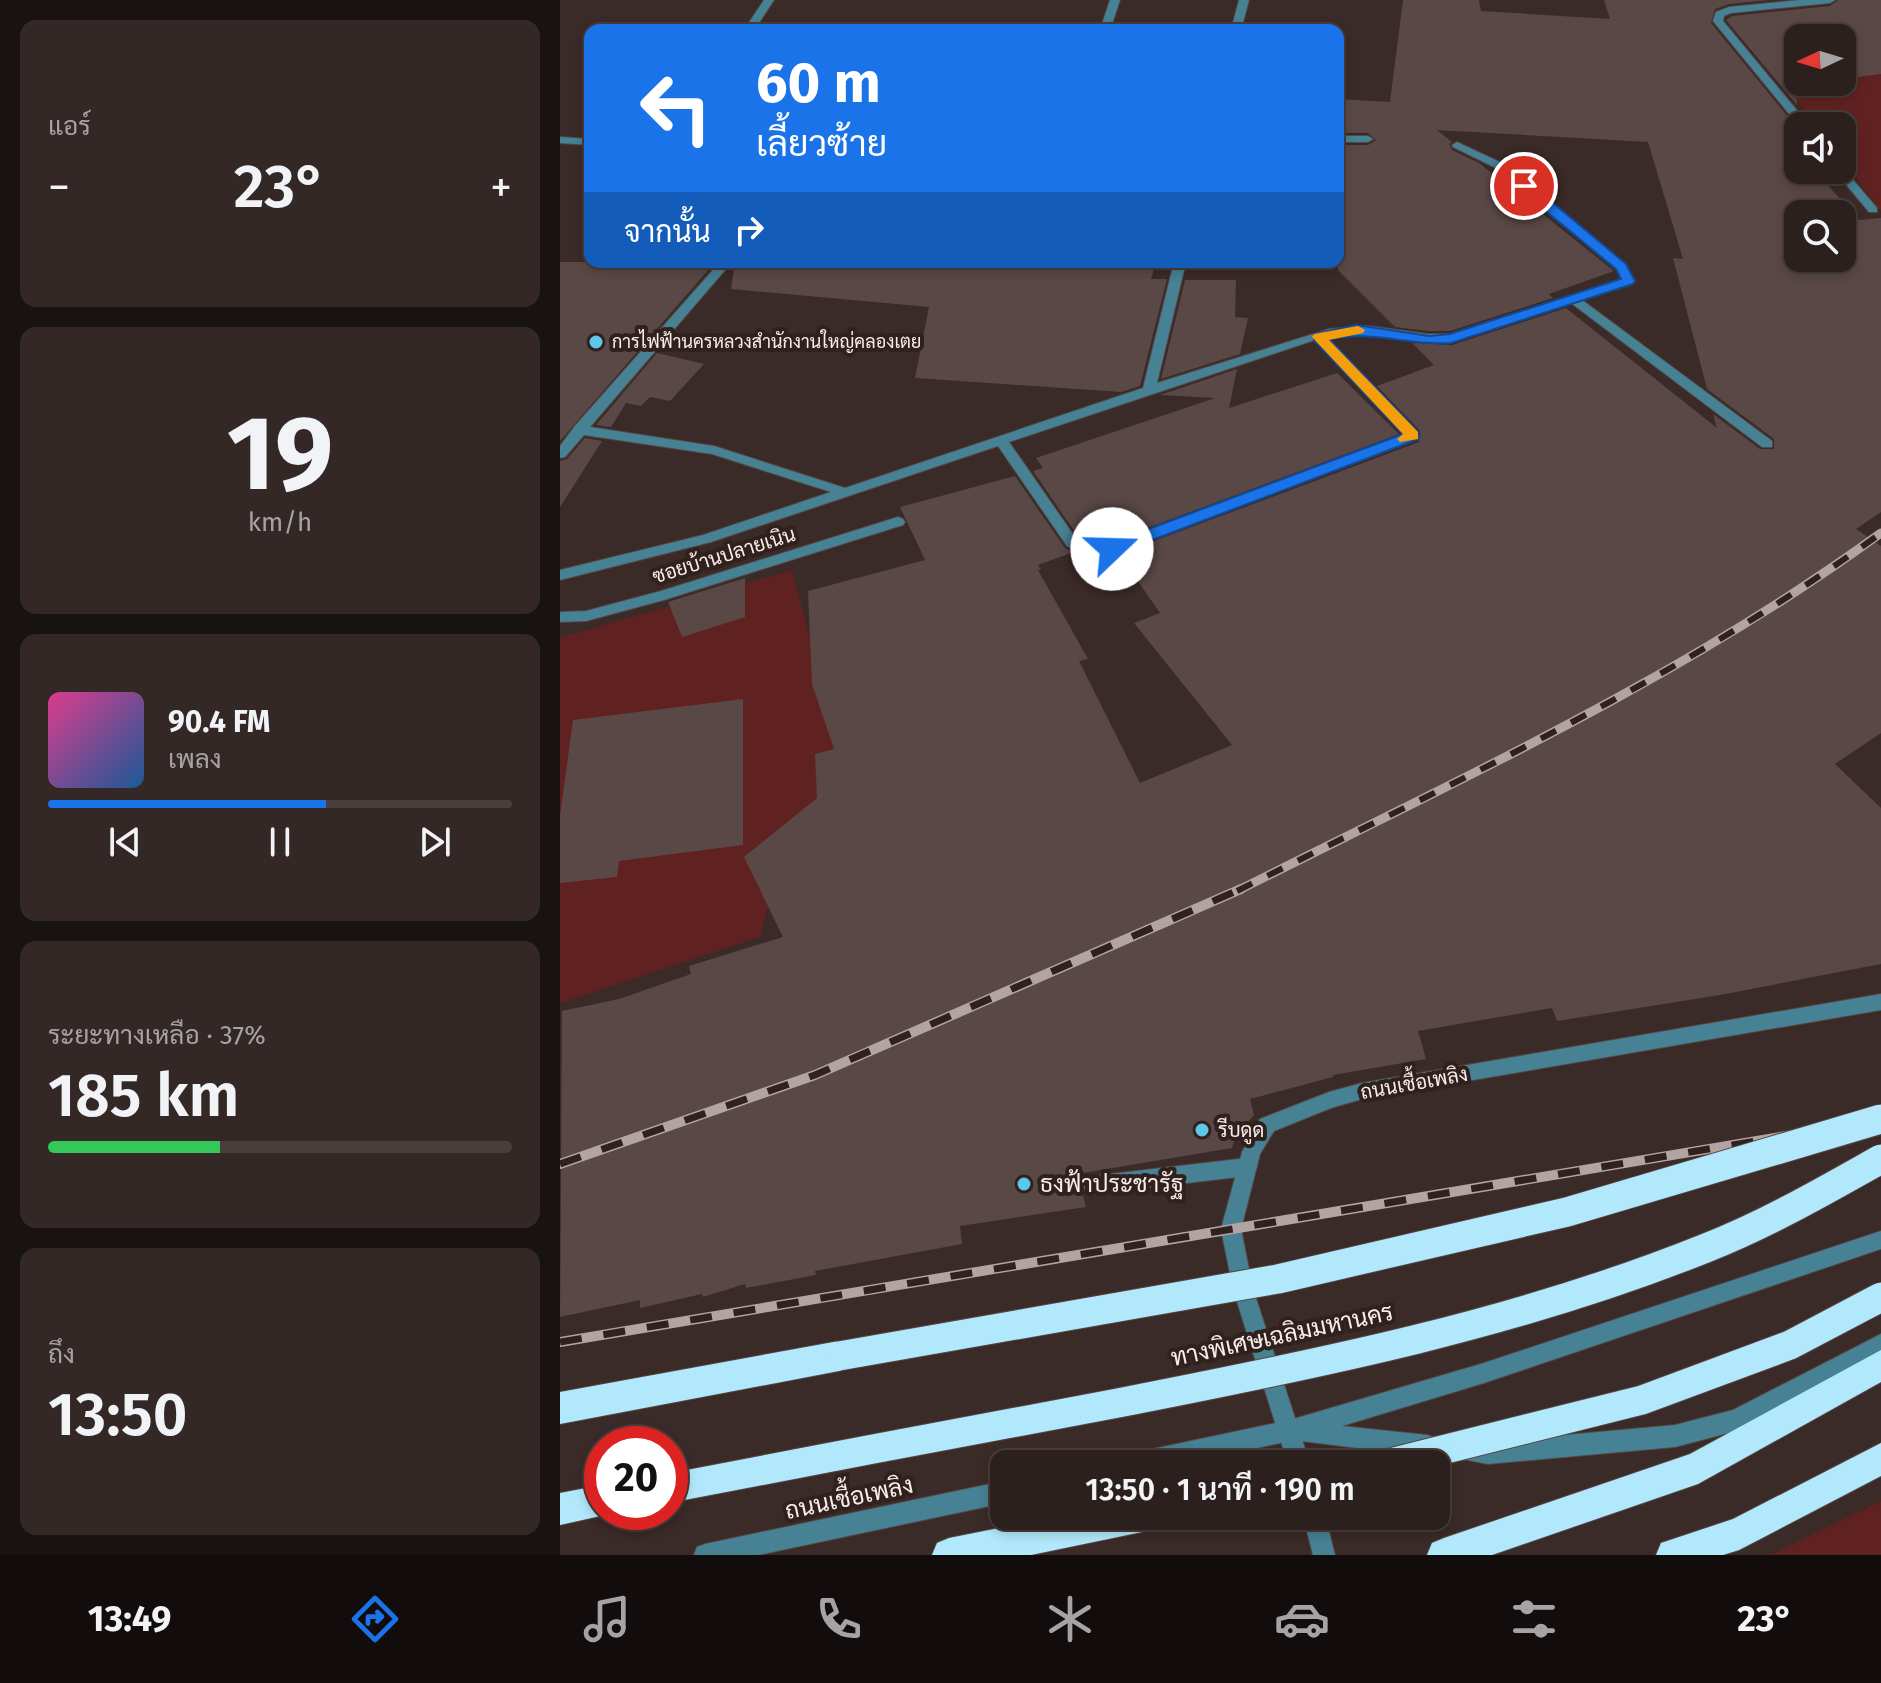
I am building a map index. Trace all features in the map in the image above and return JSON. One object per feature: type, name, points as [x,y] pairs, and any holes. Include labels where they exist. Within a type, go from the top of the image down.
[{"type":"highway","points":[[560,1408],[1278,1279],[1567,1212],[1881,1119]]},
{"type":"highway","name":"ทางพิเศษเฉลิมมหานคร","points":[[688,1485],[1354,1356],[1535,1306],[1688,1257],[1846,1181],[1881,1159]]},
{"type":"highway","points":[[1442,1450],[1642,1400],[1790,1345],[1881,1297]]},
{"type":"highway","points":[[1444,1555],[1698,1468],[1881,1365]]},
{"type":"highway","points":[[1673,1555],[1739,1533],[1881,1459]]},
{"type":"highway","points":[[560,1509],[584,1504]]},
{"type":"highway","points":[[949,1555],[1073,1530]]},
{"type":"street","points":[[753,24],[769,0]]},
{"type":"street","points":[[1107,24],[1115,0]]},
{"type":"street","points":[[1238,24],[1244,0]]},
{"type":"street","points":[[1793,112],[1718,21],[1719,14],[1729,10],[1830,0]]},
{"type":"street","points":[[1344,139],[1368,139]]},
{"type":"street","points":[[560,140],[584,142]]},
{"type":"street","points":[[560,575],[706,539],[1000,439],[1319,337],[1356,330],[1429,340],[1451,338],[1629,281],[1621,267],[1500,166],[1457,145]]},
{"type":"street","points":[[1852,184],[1873,210]]},
{"type":"street","points":[[560,454],[721,268]]},
{"type":"street","points":[[1149,390],[1179,268]]},
{"type":"street","points":[[1573,299],[1767,444]]},
{"type":"street","points":[[1000,439],[1072,543],[1094,552],[1112,549],[1413,436],[1319,337]]},
{"type":"street","points":[[579,430],[714,450],[844,492]]},
{"type":"street","name":"ซอยบ้านปลายเนิน","points":[[560,617],[586,616],[664,595],[898,522]]},
{"type":"street","name":"ถนนเชื้อเพลิง","points":[[1295,1450],[1243,1289],[1231,1229],[1251,1152],[1267,1125],[1329,1100],[1362,1091],[1881,1002]]},
{"type":"street","points":[[1093,1185],[1247,1167]]},
{"type":"street","points":[[1200,1450],[1290,1431],[1484,1373],[1881,1240]]},
{"type":"street","points":[[1290,1431],[1488,1453],[1675,1436],[1736,1420],[1881,1344]]},
{"type":"street","name":"ถนนเชื้อเพลิง","points":[[705,1555],[990,1495]]},
{"type":"street","points":[[1318,1530],[1324,1555]]},
{"type":"shaded area","points":[[1881,74],[1881,211],[1856,178],[1856,112],[1805,112],[1793,96],[1856,96],[1856,77]]},
{"type":"shaded area","points":[[792,570],[853,799],[767,909],[760,937],[560,1003],[560,638]]},
{"type":"shaded area","points":[[1881,1501],[1881,1555],[1770,1555]]},
{"type":"building","points":[[1403,0],[1479,0],[1481,11],[1610,19],[1604,0],[1769,0],[1729,4],[1715,9],[1711,23],[1784,112],[1784,184],[1827,184],[1841,200],[1784,200],[1784,272],[1856,272],[1856,217],[1859,220],[1881,218],[1881,512],[1856,529],[1881,546],[1881,733],[1835,764],[1881,808],[1881,964],[1720,995],[1557,1021],[1552,1008],[1418,1031],[1426,1059],[1333,1075],[1250,1099],[1254,1115],[1235,1137],[1232,1148],[1083,1173],[1080,1186],[1086,1207],[960,1226],[962,1244],[815,1271],[816,1275],[746,1288],[745,1284],[703,1297],[702,1294],[640,1308],[640,1300],[560,1317],[562,1011],[619,999],[691,974],[689,966],[783,937],[744,857],[817,798],[815,754],[834,749],[812,684],[808,591],[925,560],[900,507],[1015,476],[1065,548],[1074,552],[1038,565],[1041,570],[1038,570],[1088,659],[1079,661],[1140,783],[1232,745],[1134,623],[1160,613],[1119,554],[1419,442],[1420,431],[1377,386],[1434,365],[1412,343],[1452,345],[1566,308],[1717,428],[1713,414],[1760,449],[1774,449],[1774,439],[1707,389],[1673,258],[1683,259],[1648,142],[1437,130],[1452,142],[1449,144],[1452,150],[1479,163],[1614,271],[1549,294],[1553,298],[1450,331],[1427,331],[1395,327],[1338,270],[1344,268],[1344,145],[1368,145],[1376,140],[1368,133],[1344,133],[1344,99],[1390,102]]},
{"type":"building","points":[[1838,0],[1881,0],[1881,74],[1856,77],[1856,24],[1784,24],[1784,89],[1726,20],[1732,16],[1830,6]]},
{"type":"building","name":"การไฟฟ้านครหลวงสำนักงานใหญ่คลองเตย","points":[[560,262],[584,262],[584,268],[710,268],[560,441]]},
{"type":"building","points":[[734,268],[1154,268],[1151,279],[1167,279],[1140,386],[1121,392],[915,378],[929,307],[731,289]]},
{"type":"building","points":[[1185,280],[1236,280],[1235,317],[1248,318],[1240,354],[1161,379]]},
{"type":"building","points":[[657,353],[704,364],[670,401],[650,397],[641,406],[626,403],[611,427],[596,425]]},
{"type":"building","points":[[1237,369],[1229,408],[1337,373],[1399,434],[1110,542],[1095,544],[1079,538],[1033,471],[1043,468],[1036,458],[1215,398],[1160,395]]},
{"type":"building","points":[[585,438],[602,441],[560,507],[560,461],[567,459]]},
{"type":"building","points":[[745,578],[745,617],[682,637],[668,602]]},
{"type":"building","points":[[743,699],[743,845],[619,861],[617,877],[560,883],[560,816],[573,720]]},
{"type":"railway","points":[[1237,891],[1485,768],[1648,681],[1805,586],[1881,533]]},
{"type":"railway","points":[[560,1164],[815,1075],[1241,889]]},
{"type":"railway","points":[[560,1342],[1881,1120]]},
{"type":"slow traffic","points":[[1358,330],[1319,337],[1413,436],[1405,439]]},
{"type":"place","name":"การไฟฟ้านครหลวงสำนักงานใหญ่คลองเตย","points":[[596,342]]},
{"type":"place","name":"รีบดูด","points":[[1202,1130]]},
{"type":"place","name":"ธงฟ้าประชารัฐ","points":[[1024,1184]]},
{"type":"route","points":[[1112,549],[1413,436],[1319,337],[1356,330],[1429,340],[1451,338],[1629,281],[1621,267],[1524,186]]}]
